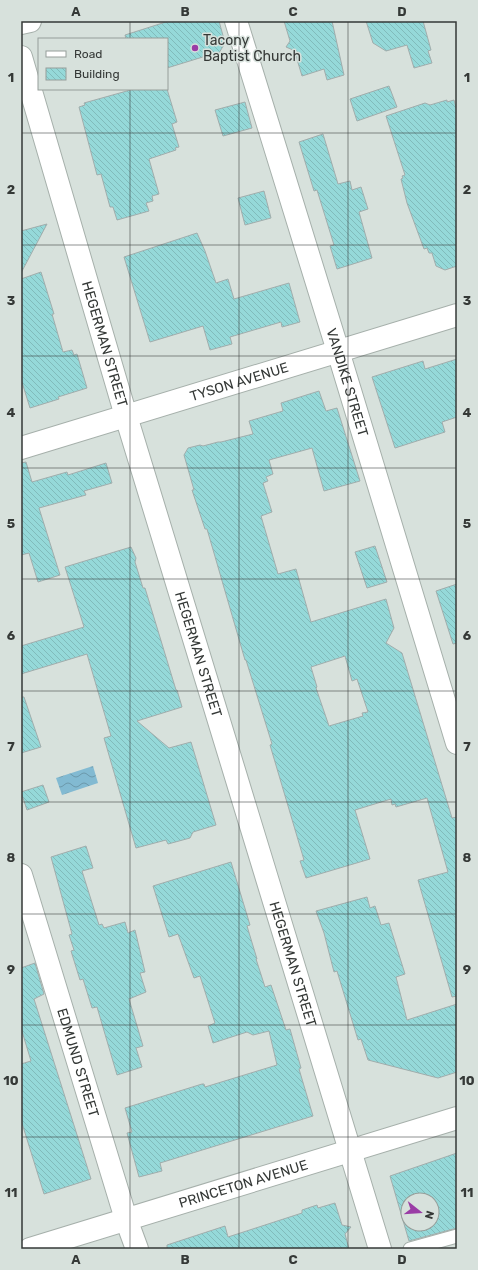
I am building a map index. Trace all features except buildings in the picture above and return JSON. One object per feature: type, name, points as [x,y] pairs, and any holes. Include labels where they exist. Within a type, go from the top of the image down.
[{"type":"street","points":[[21,23],[30,21]]},
{"type":"street","name":"VANDIKE STREET","points":[[236,21],[457,743]]},
{"type":"street","name":"HEGERMAN STREET","points":[[21,57],[126,416],[380,1249]]},
{"type":"street","name":"TYSON AVENUE","points":[[21,448],[457,315]]},
{"type":"street","name":"EDMUND STREET","points":[[21,875],[126,1220],[137,1249]]},
{"type":"street","name":"PRINCETON AVENUE","points":[[30,1249],[457,1118]]},
{"type":"lane","points":[[410,1249],[457,1236]]},
{"type":"water","points":[[93,766],[98,783],[62,795],[56,778]]},
{"type":"place","name":"Tacony Baptist Church","points":[[195,48]]}]
